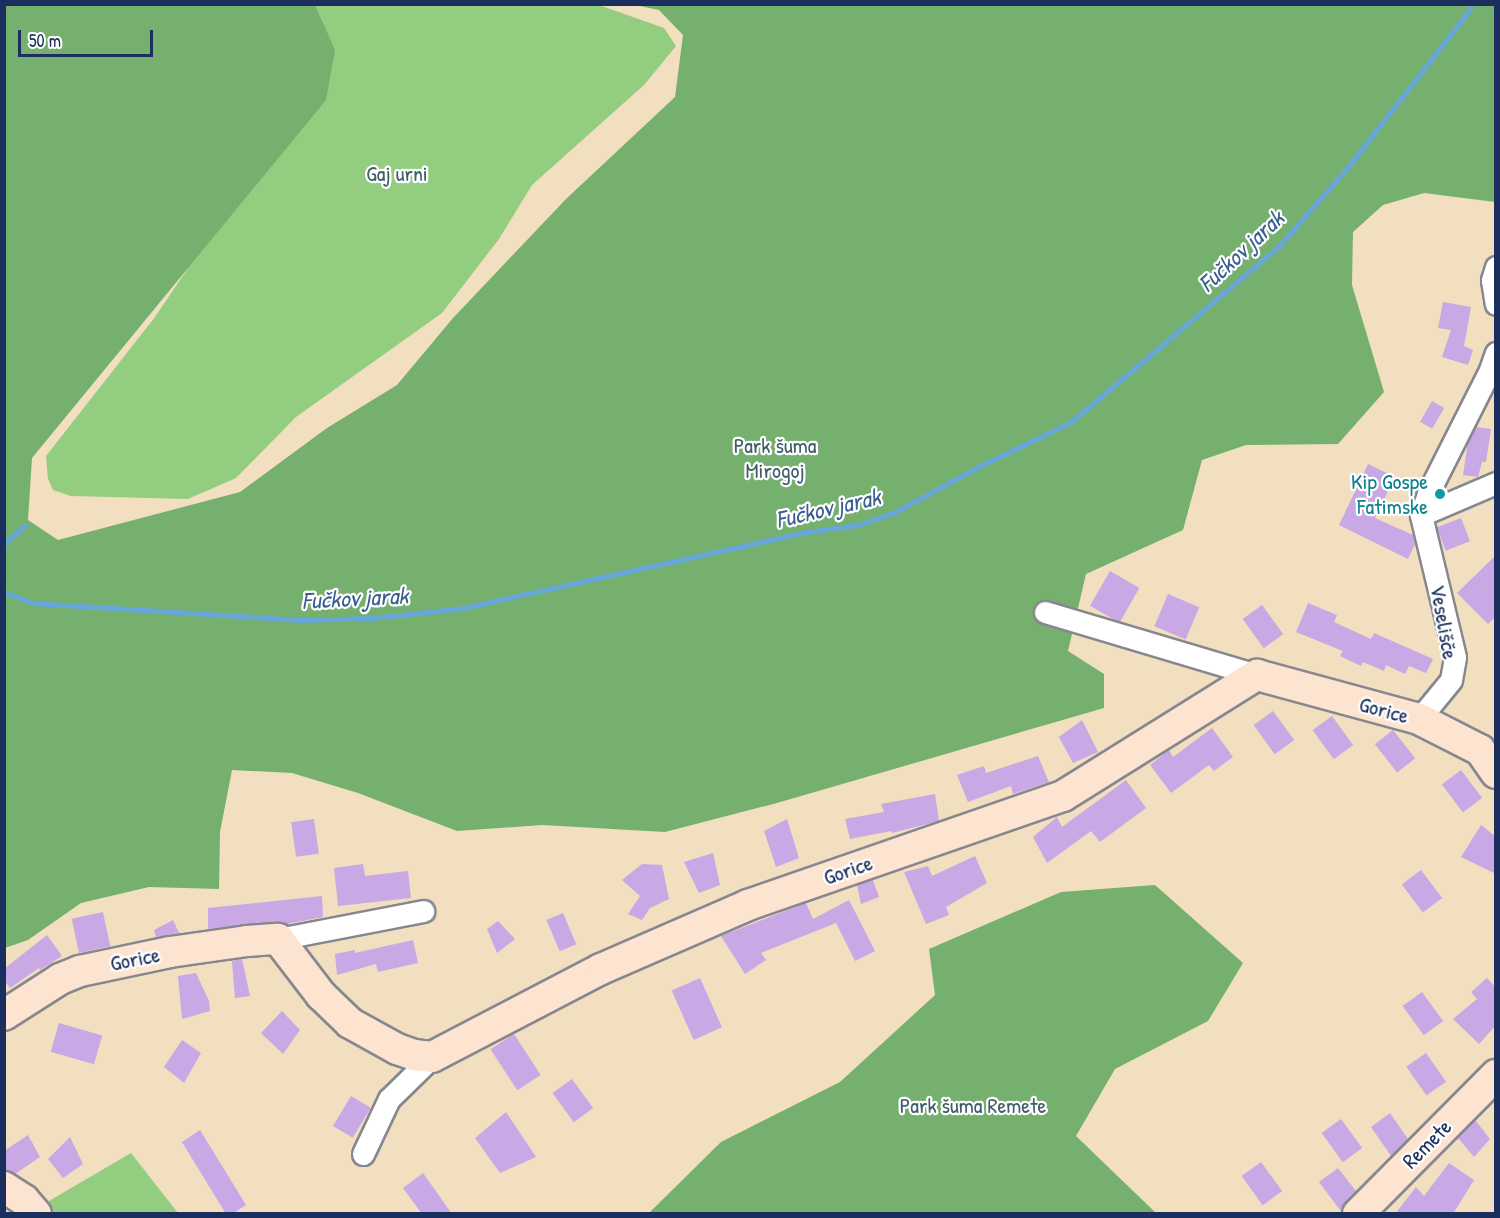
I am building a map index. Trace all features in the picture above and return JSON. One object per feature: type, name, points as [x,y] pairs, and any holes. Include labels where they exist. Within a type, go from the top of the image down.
[{"type":"street","points":[[1496,267],[1492,280],[1496,304]]},
{"type":"street","points":[[1421,515],[1428,493],[1490,370],[1496,353]]},
{"type":"street","points":[[1421,515],[1496,483]]},
{"type":"street","name":"Veselišče","points":[[1419,719],[1451,680],[1455,657],[1421,515]]},
{"type":"street","name":"Gorice","points":[[1045,612],[1257,675],[1419,719],[1480,750],[1496,773]]},
{"type":"street","name":"Gorice","points":[[363,1154],[389,1099],[432,1057],[601,969],[748,904],[1063,796],[1257,675]]},
{"type":"street","name":"Gorice","points":[[4,1015],[60,979],[80,971],[170,952],[278,939],[423,911]]},
{"type":"street","points":[[278,939],[321,995],[350,1023],[397,1049],[414,1055],[432,1057]]},
{"type":"street","name":"Remete","points":[[1358,1214],[1496,1075]]},
{"type":"street","points":[[4,1187],[24,1200],[36,1214]]},
{"type":"green space","name":"Park šuma Mirogoj","points":[[4,5],[315,5],[335,50],[326,100],[32,458],[28,520],[58,540],[240,492],[327,428],[397,385],[453,318],[566,199],[675,97],[683,35],[659,10],[635,5],[1495,5],[1495,202],[1424,193],[1383,205],[1353,232],[1352,285],[1384,392],[1338,444],[1246,445],[1202,460],[1183,530],[1086,574],[1068,651],[1104,674],[1104,708],[777,803],[665,832],[542,825],[457,831],[358,793],[292,773],[232,770],[220,832],[219,889],[149,887],[81,903],[28,940],[5,948]]},
{"type":"green space","name":"Gaj urni","points":[[303,5],[599,5],[664,28],[676,46],[644,85],[532,185],[499,239],[442,313],[296,417],[236,478],[188,499],[71,496],[53,490],[48,479],[46,456],[155,317],[335,50]]},
{"type":"green space","name":"Park šuma Remete","points":[[1155,885],[1243,963],[1208,1021],[1115,1069],[1076,1136],[1156,1213],[649,1213],[721,1142],[840,1082],[935,995],[929,949],[1061,892]]},
{"type":"green space","points":[[131,1153],[178,1213],[53,1213],[49,1201]]},
{"type":"building","points":[[1443,302],[1471,307],[1464,346],[1473,350],[1468,365],[1442,357],[1451,330],[1438,328]]},
{"type":"building","points":[[1432,401],[1444,408],[1432,429],[1420,422]]},
{"type":"building","points":[[1476,427],[1491,429],[1486,462],[1482,462],[1478,477],[1463,475],[1468,441]]},
{"type":"building","points":[[1368,464],[1395,477],[1375,518],[1413,535],[1415,544],[1408,559],[1339,525]]},
{"type":"building","points":[[1461,518],[1470,541],[1446,551],[1437,527]]},
{"type":"building","points":[[1496,555],[1496,616],[1488,624],[1457,593]]},
{"type":"building","points":[[1110,571],[1139,588],[1119,623],[1090,606]]},
{"type":"building","points":[[1168,594],[1199,607],[1186,640],[1154,626]]},
{"type":"building","points":[[1308,603],[1337,615],[1334,622],[1371,639],[1374,633],[1433,659],[1426,673],[1409,666],[1405,674],[1386,665],[1384,671],[1363,662],[1361,666],[1340,656],[1343,651],[1296,632]]},
{"type":"building","points":[[1262,605],[1283,634],[1264,648],[1243,619]]},
{"type":"building","points":[[1273,711],[1294,740],[1275,754],[1254,725]]},
{"type":"building","points":[[1332,716],[1353,745],[1334,759],[1313,730]]},
{"type":"building","points":[[1082,720],[1098,752],[1073,763],[1059,737]]},
{"type":"building","points":[[1212,728],[1233,757],[1214,771],[1209,765],[1171,793],[1150,765],[1169,750],[1173,757]]},
{"type":"building","points":[[1393,730],[1415,758],[1397,773],[1375,744]]},
{"type":"building","points":[[1038,756],[1049,782],[1013,794],[1011,786],[968,802],[957,775],[984,766],[986,773]]},
{"type":"building","points":[[1461,770],[1482,798],[1463,812],[1442,784]]},
{"type":"building","points":[[1126,780],[1146,808],[1100,842],[1091,831],[1047,863],[1033,837],[1057,817],[1062,827]]},
{"type":"building","points":[[935,794],[939,821],[892,833],[891,831],[850,839],[845,819],[884,812],[881,804]]},
{"type":"building","points":[[314,819],[319,854],[296,857],[291,822]]},
{"type":"building","points":[[787,819],[799,858],[776,867],[764,831]]},
{"type":"building","points":[[1481,825],[1496,837],[1496,874],[1461,857]]},
{"type":"building","points":[[713,853],[720,885],[699,893],[684,862]]},
{"type":"building","points":[[975,856],[987,883],[946,907],[949,915],[926,924],[904,872],[928,866],[932,876]]},
{"type":"building","points":[[363,864],[365,876],[408,871],[411,898],[338,906],[334,868]]},
{"type":"building","points":[[642,864],[662,865],[669,899],[650,908],[642,920],[628,914],[640,896],[622,880]]},
{"type":"building","points":[[1421,870],[1442,898],[1423,912],[1402,884]]},
{"type":"building","points":[[873,880],[879,897],[861,904],[857,885]]},
{"type":"building","points":[[322,896],[323,917],[287,924],[277,922],[208,929],[208,908]]},
{"type":"building","points":[[849,900],[875,951],[855,961],[836,923],[761,953],[766,960],[745,974],[721,936],[806,903],[813,919]]},
{"type":"building","points":[[103,912],[110,946],[79,953],[72,919]]},
{"type":"building","points":[[563,913],[576,944],[560,951],[546,920]]},
{"type":"building","points":[[173,920],[179,933],[156,937],[154,930]]},
{"type":"building","points":[[498,921],[515,939],[497,953],[487,929]]},
{"type":"building","points":[[47,935],[62,956],[40,970],[39,968],[10,988],[4,980],[4,969]]},
{"type":"building","points":[[413,940],[418,963],[378,972],[376,964],[337,975],[335,954],[355,950],[355,953]]},
{"type":"building","points":[[242,959],[250,996],[235,998],[232,961]]},
{"type":"building","points":[[196,973],[209,1001],[210,1011],[182,1019],[178,976]]},
{"type":"building","points":[[700,978],[722,1027],[694,1040],[672,991]]},
{"type":"building","points":[[1487,978],[1496,988],[1496,1025],[1479,1044],[1453,1019],[1477,999],[1471,992]]},
{"type":"building","points":[[1422,992],[1443,1021],[1424,1035],[1403,1006]]},
{"type":"building","points":[[282,1011],[300,1030],[283,1054],[261,1033]]},
{"type":"building","points":[[59,1023],[102,1035],[94,1064],[51,1052]]},
{"type":"building","points":[[514,1034],[541,1075],[517,1090],[491,1049]]},
{"type":"building","points":[[182,1040],[201,1053],[184,1083],[164,1067]]},
{"type":"building","points":[[1426,1053],[1446,1082],[1426,1095],[1406,1067]]},
{"type":"building","points":[[572,1079],[593,1108],[574,1122],[553,1093]]},
{"type":"building","points":[[351,1096],[371,1108],[353,1138],[333,1126]]},
{"type":"building","points":[[506,1112],[536,1157],[500,1173],[475,1138]]},
{"type":"building","points":[[1390,1113],[1408,1139],[1391,1156],[1371,1127]]},
{"type":"building","points":[[1341,1119],[1362,1148],[1343,1162],[1322,1133]]},
{"type":"building","points":[[1475,1120],[1490,1139],[1474,1157],[1458,1138]]},
{"type":"building","points":[[200,1130],[246,1205],[232,1214],[226,1214],[182,1142]]},
{"type":"building","points":[[28,1135],[40,1157],[15,1174],[4,1170],[4,1151]]},
{"type":"building","points":[[70,1137],[83,1164],[63,1178],[48,1159]]},
{"type":"building","points":[[1261,1162],[1282,1191],[1263,1205],[1242,1176]]},
{"type":"building","points":[[1449,1163],[1474,1180],[1453,1214],[1395,1214],[1416,1187],[1424,1196]]},
{"type":"building","points":[[1338,1168],[1356,1191],[1340,1210],[1319,1182]]},
{"type":"building","points":[[423,1173],[452,1214],[422,1214],[403,1188]]},
{"type":"waterway","name":"Fučkov jarak","points":[[4,592],[32,603],[301,620],[372,618],[463,608],[806,532],[858,525],[893,513],[980,466],[1071,422],[1279,246],[1347,168],[1471,8]]},
{"type":"waterway","points":[[4,544],[25,525]]},
{"type":"place","name":"Kip Gospe Fatimske","points":[[1440,494]]}]
